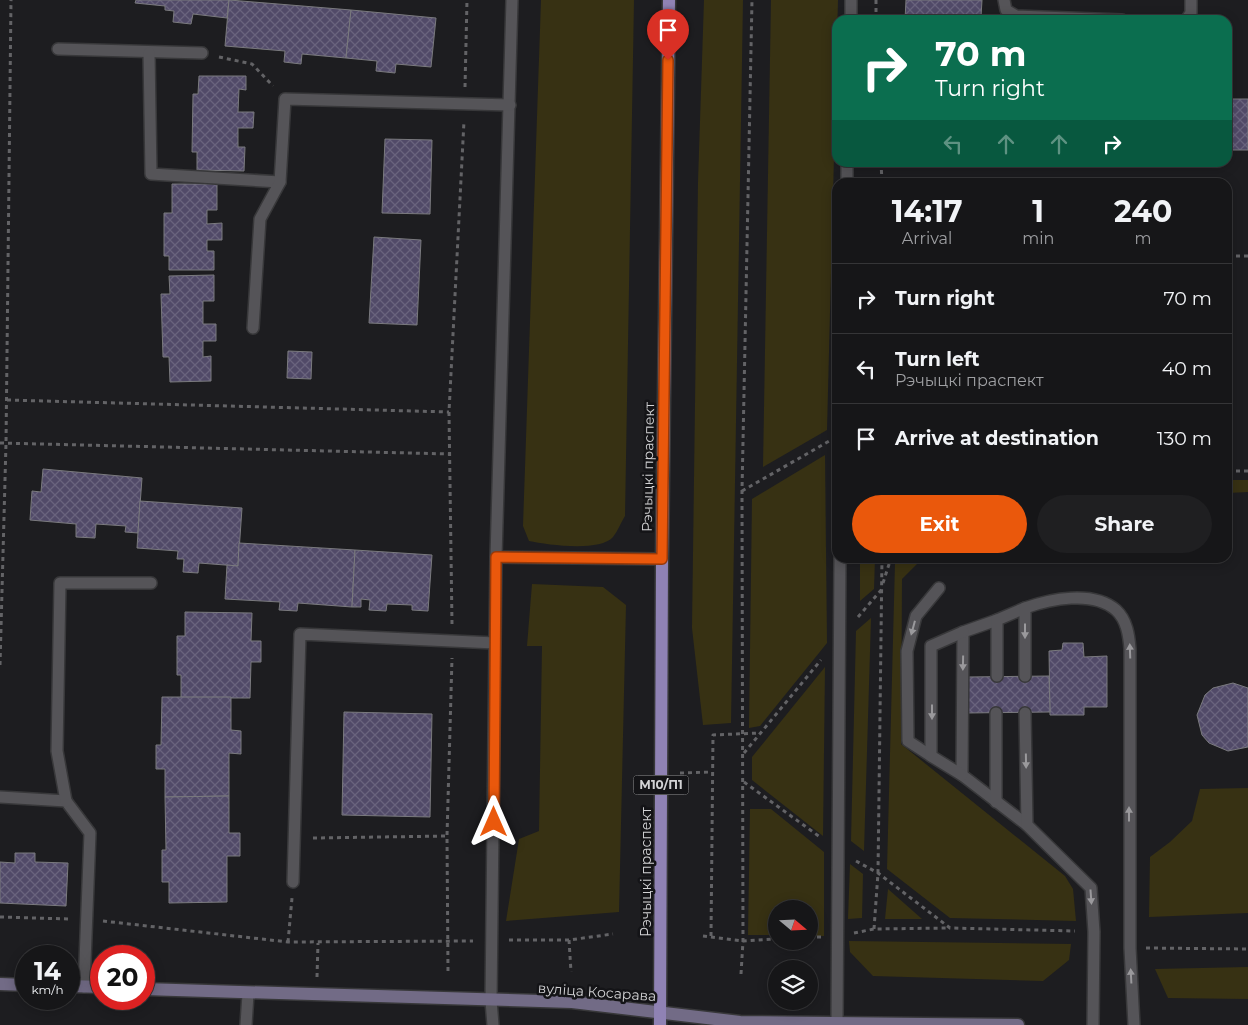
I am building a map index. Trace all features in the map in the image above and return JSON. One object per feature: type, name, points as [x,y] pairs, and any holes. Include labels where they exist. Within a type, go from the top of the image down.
[{"type":"main road","name":"Рэчыцкі праспект","points":[[660,1025],[662,559],[669,0]]},
{"type":"main road","points":[[0,984],[15,985]]},
{"type":"main road","points":[[80,987],[90,987]]},
{"type":"main road","name":"вуліца Косарава","points":[[155,990],[248,994],[572,1002],[740,1022],[1018,1025]]},
{"type":"lane","points":[[493,1025],[491,1001],[496,557],[512,0]]},
{"type":"lane","points":[[851,0],[851,15]]},
{"type":"lane","points":[[1004,0],[1006,10],[1014,15]]},
{"type":"lane","points":[[1190,15],[1191,0]]},
{"type":"lane","points":[[58,48],[202,53]]},
{"type":"lane","points":[[150,52],[151,174],[280,182]]},
{"type":"lane","points":[[253,328],[260,219],[280,182],[285,99],[510,105]]},
{"type":"lane","points":[[496,557],[662,559]]},
{"type":"lane","points":[[837,1023],[836,849],[840,563]]},
{"type":"lane","points":[[84,987],[85,920],[90,833],[66,801],[57,751],[60,583],[151,584]]},
{"type":"lane","points":[[939,588],[916,616],[907,651],[908,740],[962,775],[1027,825],[1091,888],[1094,932],[1093,1025]]},
{"type":"lane","points":[[932,756],[931,646],[1045,601],[1092,598],[1116,610],[1128,628],[1130,649],[1130,948],[1134,1025]]},
{"type":"lane","points":[[1025,608],[1025,676]]},
{"type":"lane","points":[[997,620],[997,676]]},
{"type":"lane","points":[[962,775],[964,632]]},
{"type":"lane","points":[[293,882],[300,634],[495,643]]},
{"type":"lane","points":[[996,713],[996,802]]},
{"type":"lane","points":[[1025,713],[1027,825]]},
{"type":"lane","points":[[0,798],[66,801]]},
{"type":"lane","points":[[246,1025],[248,994]]},
{"type":"path","points":[[0,665],[7,400],[11,0]]},
{"type":"path","points":[[448,971],[447,836],[452,642],[450,412],[465,105],[467,0]]},
{"type":"path","points":[[741,974],[743,941],[742,491],[752,0]]},
{"type":"path","points":[[876,0],[876,15]]},
{"type":"path","points":[[202,53],[252,64],[285,99]]},
{"type":"path","points":[[1232,256],[1248,256]]},
{"type":"path","points":[[7,400],[450,412]]},
{"type":"path","points":[[742,491],[832,439]]},
{"type":"path","points":[[0,443],[450,454]]},
{"type":"path","points":[[1232,472],[1248,472]]},
{"type":"path","points":[[874,929],[878,873],[882,563]]},
{"type":"path","points":[[711,936],[713,735],[760,733]]},
{"type":"path","points":[[661,773],[712,772]]},
{"type":"path","points":[[743,782],[836,849],[878,873],[950,928]]},
{"type":"path","points":[[294,838],[447,836]]},
{"type":"path","points":[[288,942],[293,882]]},
{"type":"path","points":[[0,917],[85,920],[177,928],[288,942],[366,943]]},
{"type":"path","points":[[818,937],[838,936],[874,929],[950,928],[1094,932]]},
{"type":"path","points":[[703,936],[743,941],[768,939]]},
{"type":"path","points":[[569,940],[571,972]]},
{"type":"path","points":[[317,996],[318,943]]},
{"type":"path","points":[[1141,948],[1248,948]]},
{"type":"shaded area","points":[[541,0],[634,0],[625,516],[613,537],[597,545],[573,546],[529,541],[523,526]]},
{"type":"shaded area","points":[[704,0],[743,0],[731,723],[703,725],[692,628],[698,182]]},
{"type":"shaded area","points":[[771,0],[838,0],[838,15],[832,15],[832,167],[834,167],[827,430],[763,467]]},
{"type":"shaded area","points":[[825,455],[827,643],[760,726],[749,728],[752,499]]},
{"type":"shaded area","points":[[1232,480],[1248,480],[1248,492],[1232,493]]},
{"type":"shaded area","points":[[860,563],[875,563],[874,589],[860,601]]},
{"type":"shaded area","points":[[895,563],[918,563],[902,579],[901,744],[1065,876],[1073,889],[1076,921],[950,918],[887,869]]},
{"type":"shaded area","points":[[532,584],[603,587],[626,605],[619,912],[506,921],[519,839],[539,831],[542,646],[527,646]]},
{"type":"shaded area","points":[[871,618],[864,851],[851,841],[856,631]]},
{"type":"shaded area","points":[[825,667],[823,836],[752,780],[752,757]]},
{"type":"shaded area","points":[[1248,788],[1248,913],[1149,917],[1150,857],[1170,842],[1192,821],[1200,789]]},
{"type":"shaded area","points":[[750,809],[771,809],[824,852],[824,936],[818,936],[818,900],[768,900],[768,935],[748,935]]},
{"type":"shaded area","points":[[850,864],[863,874],[862,918],[848,919]]},
{"type":"shaded area","points":[[888,889],[922,919],[885,919]]},
{"type":"shaded area","points":[[849,941],[1071,944],[1069,960],[1043,981],[873,976],[850,952]]},
{"type":"shaded area","points":[[1248,967],[1248,999],[1168,998],[1155,969]]},
{"type":"building","points":[[136,0],[229,0],[227,18],[193,14],[191,24],[173,22],[174,11],[165,10],[165,6],[135,3]]},
{"type":"building","points":[[229,0],[351,10],[346,58],[302,54],[301,64],[284,62],[285,51],[225,46]]},
{"type":"building","points":[[906,0],[982,0],[981,15],[905,15]]},
{"type":"building","points":[[351,10],[436,18],[431,67],[396,64],[395,73],[376,71],[377,61],[346,58]]},
{"type":"building","points":[[199,76],[246,76],[246,90],[239,89],[238,112],[254,112],[253,128],[238,128],[238,147],[245,147],[244,171],[197,170],[197,152],[192,152],[193,94],[198,94]]},
{"type":"building","points":[[1232,99],[1248,99],[1248,150],[1232,150]]},
{"type":"building","points":[[385,139],[432,140],[430,214],[382,213]]},
{"type":"building","points":[[172,184],[217,184],[217,210],[207,210],[207,224],[222,223],[222,240],[207,240],[207,251],[214,251],[214,270],[169,270],[169,256],[164,256],[164,213],[172,213]]},
{"type":"building","points":[[374,237],[421,240],[417,325],[369,323]]},
{"type":"building","points":[[214,275],[214,301],[203,301],[203,324],[216,324],[216,341],[203,341],[203,357],[211,356],[211,381],[170,382],[169,357],[163,357],[161,294],[170,294],[169,276]]},
{"type":"building","points":[[288,351],[312,352],[311,379],[287,378]]},
{"type":"building","points":[[43,469],[142,478],[138,533],[125,532],[126,526],[96,524],[95,538],[76,537],[76,524],[30,520],[32,491],[41,492]]},
{"type":"building","points":[[140,501],[242,508],[238,566],[199,563],[198,573],[183,572],[184,559],[177,559],[178,551],[137,548]]},
{"type":"building","points":[[239,543],[355,550],[352,607],[298,603],[297,611],[279,610],[280,602],[225,599],[227,565],[238,566]]},
{"type":"building","points":[[355,550],[432,555],[428,611],[412,610],[412,605],[387,604],[386,611],[369,610],[370,600],[361,599],[361,607],[352,607]]},
{"type":"building","points":[[185,612],[252,613],[251,641],[261,641],[261,662],[251,662],[250,698],[181,698],[181,675],[177,675],[177,636],[185,636]]},
{"type":"building","points":[[1063,643],[1083,643],[1084,657],[1107,656],[1107,707],[1084,707],[1084,715],[1050,715],[1049,651],[1062,650]]},
{"type":"building","points":[[1049,676],[1050,712],[967,713],[967,677]]},
{"type":"building","points":[[1233,683],[1248,688],[1248,747],[1228,751],[1209,743],[1202,735],[1197,715],[1205,695],[1213,688]]},
{"type":"building","points":[[162,697],[231,697],[231,730],[241,731],[241,754],[229,753],[229,796],[165,797],[165,769],[156,769],[156,745],[161,745]]},
{"type":"building","points":[[344,712],[432,714],[430,817],[342,815]]},
{"type":"building","points":[[229,796],[229,833],[240,833],[240,856],[227,856],[227,902],[169,903],[169,882],[162,882],[162,850],[166,850],[165,797]]},
{"type":"building","points":[[15,853],[35,853],[35,862],[68,863],[66,906],[0,903],[0,862],[15,863]]},
{"type":"route","points":[[494,822],[496,557],[662,559],[668,60]]}]
